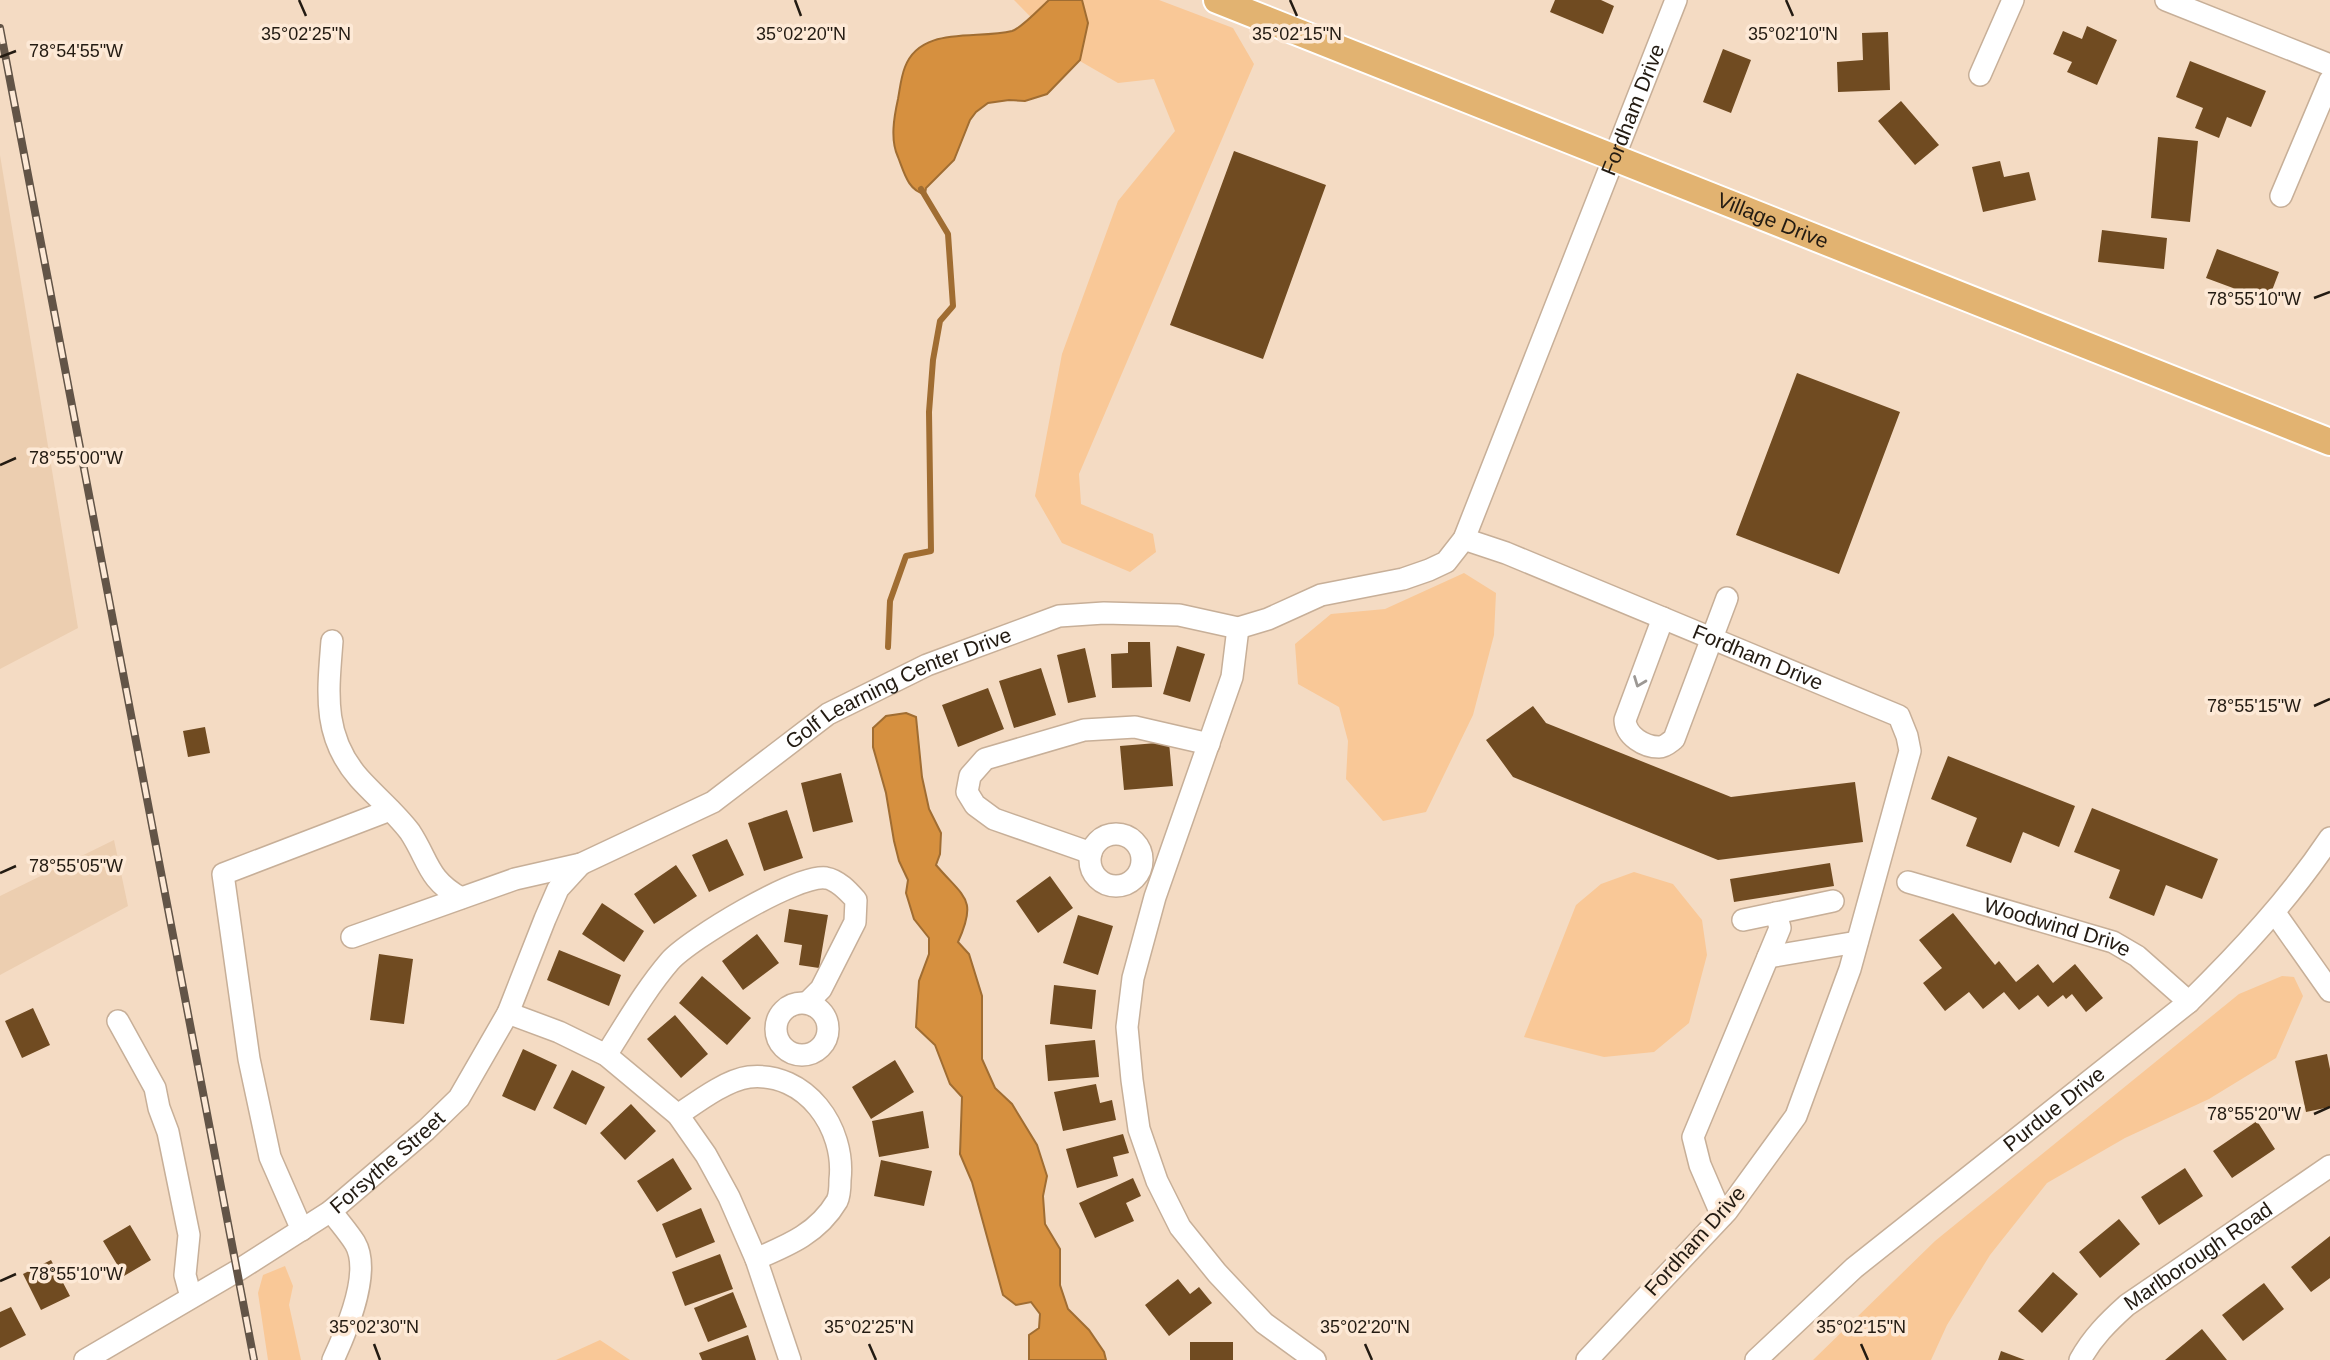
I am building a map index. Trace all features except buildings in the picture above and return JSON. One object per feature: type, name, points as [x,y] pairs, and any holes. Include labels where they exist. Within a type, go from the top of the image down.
[{"type":"main road","name":"Village Drive","points":[[1217,0],[2330,442]]},
{"type":"street","name":"Fordham Drive","points":[[1587,1360],[1722,1216],[1796,1116],[1850,969],[1910,751],[1899,716],[1506,553],[1464,539],[1676,0]]},
{"type":"street","points":[[1980,75],[2013,0]]},
{"type":"street","points":[[2166,0],[2330,65]]},
{"type":"street","points":[[2281,196],[2330,80]]},
{"type":"street","points":[[1315,1360],[1264,1323],[1217,1273],[1180,1227],[1157,1181],[1139,1129],[1127,1027],[1133,978],[1162,877],[1232,677],[1238,628],[1268,619],[1321,594],[1404,579],[1429,570],[1446,562],[1464,539]]},
{"type":"street","points":[[1663,618],[1625,720],[1626,730],[1632,737],[1658,747],[1667,745],[1674,739],[1727,598]]},
{"type":"street","name":"Golf Learning Center Drive","points":[[352,937],[515,879],[581,864],[713,802],[828,714],[927,665],[1059,616],[1104,613],[1179,615],[1238,628]]},
{"type":"street","points":[[332,641],[328,694],[335,742],[358,777],[410,833],[428,869],[449,891],[461,898]]},
{"type":"street","points":[[1091,853],[994,819],[975,805],[967,792],[970,776],[985,759],[1084,730],[1135,727],[1209,744]]},
{"type":"street","points":[[302,1230],[270,1157],[249,1059],[223,874],[390,810]]},
{"type":"street","points":[[1123,834],[1138,844],[1142,852],[1141,871],[1128,884],[1110,886],[1097,879],[1091,853],[1097,842],[1105,836],[1123,834]]},
{"type":"street","name":"Purdue Drive","points":[[1756,1360],[1854,1268],[2189,1002],[2275,913],[2330,838]]},
{"type":"street","name":"Forsythe Street","points":[[85,1360],[331,1211],[426,1130],[459,1098],[508,1013],[558,889],[581,864]]},
{"type":"street","points":[[1141,871],[1162,877]]},
{"type":"street","points":[[606,1055],[654,982],[672,959],[693,941],[771,896],[801,882],[826,878],[844,887],[856,900],[855,922],[821,989],[807,1003]]},
{"type":"street","name":"Woodwind Drive","points":[[1908,882],[2113,942],[2137,956],[2189,1002]]},
{"type":"street","points":[[1743,920],[1833,901]]},
{"type":"street","points":[[1722,1216],[1700,1166],[1693,1137],[1780,928],[1776,913]]},
{"type":"street","points":[[2275,913],[2330,991]]},
{"type":"street","points":[[1768,957],[1857,942]]},
{"type":"street","points":[[807,1003],[822,1013],[826,1020],[826,1038],[814,1052],[806,1055],[791,1053],[778,1041],[776,1021],[787,1007],[807,1003]]},
{"type":"street","points":[[508,1013],[559,1032],[606,1055],[678,1115],[706,1155],[729,1196],[756,1259],[790,1360]]},
{"type":"street","points":[[118,1021],[152,1080],[166,1125],[189,1235],[185,1275],[191,1297]]},
{"type":"street","points":[[782,1082],[791,1053]]},
{"type":"street","points":[[678,1115],[718,1089],[748,1077],[772,1079],[794,1086],[817,1104],[834,1129],[842,1167],[839,1198],[820,1225],[796,1242],[756,1259]]},
{"type":"street","name":"Marlborough Road","points":[[2080,1360],[2089,1343],[2127,1305],[2330,1166]]},
{"type":"street","points":[[331,1211],[356,1245],[360,1274],[354,1307],[333,1360]]},
{"type":"shaded area","points":[[1014,0],[1159,0],[1233,28],[1254,64],[1079,474],[1081,504],[1153,534],[1156,552],[1130,572],[1062,543],[1035,496],[1062,354],[1118,201],[1175,131],[1154,79],[1118,83],[1066,53]]},
{"type":"shaded area","points":[[1049,0],[1082,0],[1088,23],[1080,60],[1047,94],[1025,101],[988,103],[976,112],[970,120],[954,160],[926,188],[925,194],[914,189],[902,169],[893,136],[902,79],[913,54],[924,45],[937,40],[1012,31]]},
{"type":"shaded area","points":[[0,155],[78,628],[0,669]]},
{"type":"shaded area","points":[[1464,573],[1496,593],[1494,635],[1473,715],[1426,812],[1383,821],[1346,779],[1348,741],[1339,707],[1298,684],[1295,644],[1331,614],[1385,609]]},
{"type":"shaded area","points":[[906,713],[916,717],[922,777],[929,809],[941,833],[940,854],[936,865],[961,892],[967,907],[967,916],[958,942],[969,954],[982,996],[982,1059],[995,1088],[1012,1104],[1037,1145],[1047,1176],[1043,1196],[1045,1224],[1060,1249],[1060,1285],[1068,1309],[1089,1330],[1104,1352],[1106,1360],[1029,1360],[1029,1335],[1039,1328],[1040,1314],[1031,1302],[1016,1305],[1003,1295],[972,1182],[960,1154],[962,1097],[950,1084],[935,1045],[916,1027],[919,981],[929,954],[929,938],[914,919],[906,893],[908,880],[899,861],[886,793],[873,747],[873,728],[886,716]]},
{"type":"shaded area","points":[[114,840],[128,906],[0,975],[0,896]]},
{"type":"shaded area","points":[[1634,872],[1673,884],[1702,920],[1707,955],[1689,1023],[1654,1052],[1604,1057],[1524,1037],[1576,905],[1601,884]]},
{"type":"shaded area","points":[[2282,976],[2294,977],[2303,996],[2276,1058],[2209,1099],[2125,1138],[2047,1183],[1990,1255],[1947,1325],[1931,1360],[1813,1360],[1935,1241],[2239,994]]},
{"type":"shaded area","points":[[285,1266],[293,1286],[289,1305],[301,1360],[268,1360],[258,1293],[263,1275]]},
{"type":"shaded area","points":[[600,1340],[630,1360],[556,1360]]},
{"type":"waterway","points":[[888,647],[890,601],[906,556],[931,551],[929,412],[933,360],[940,321],[953,306],[948,234],[921,189]]},
{"type":"railway","points":[[0,28],[254,1360]]}]
